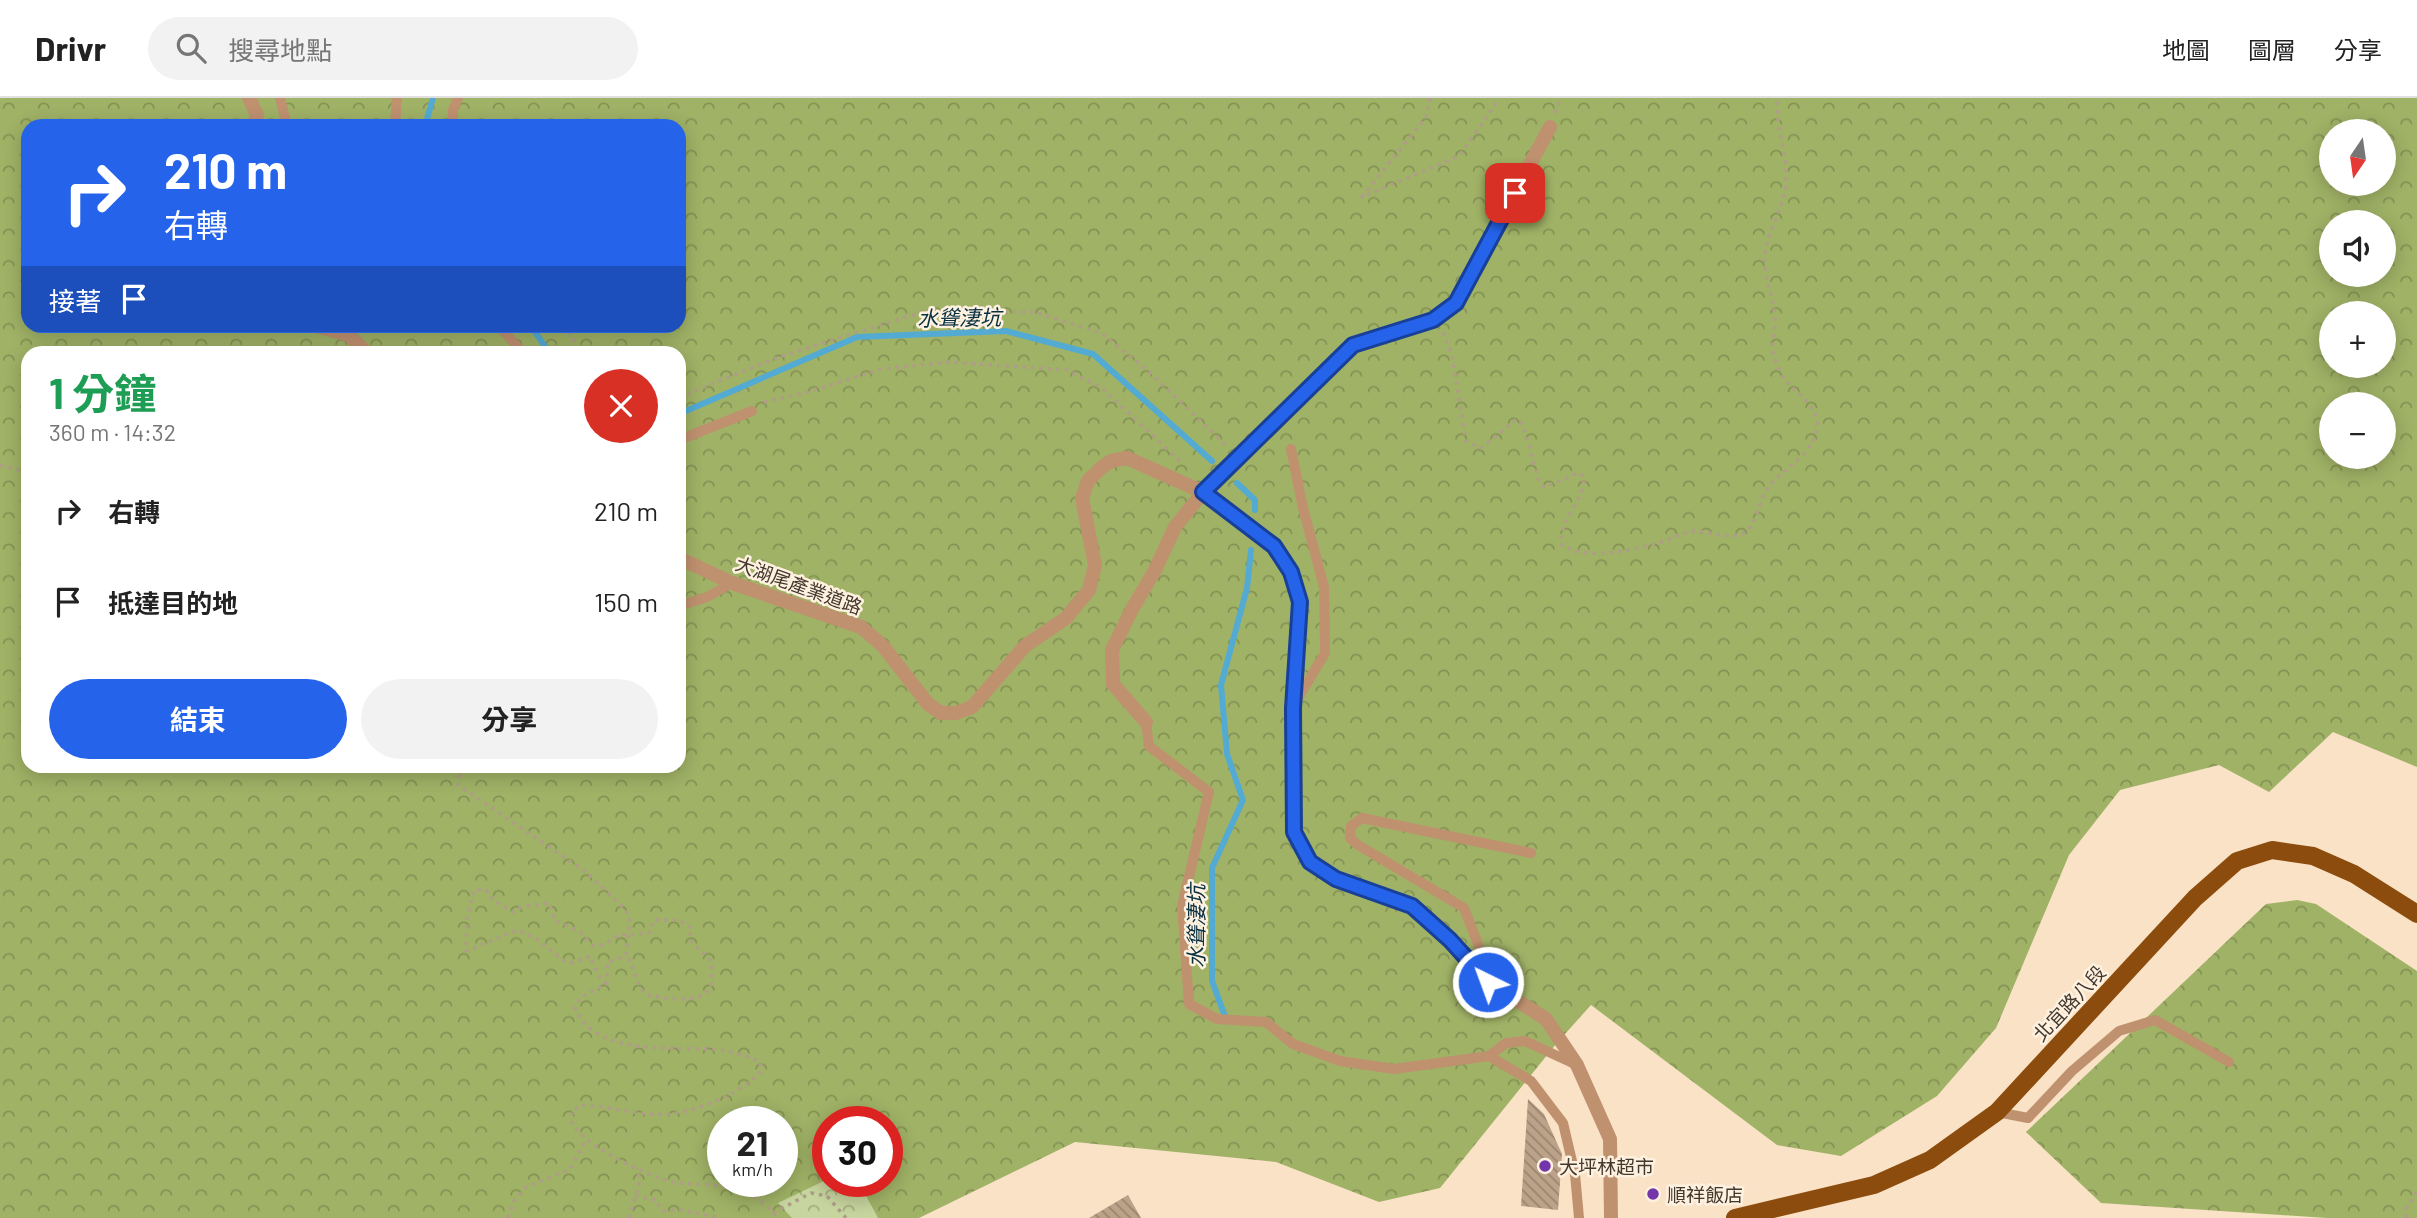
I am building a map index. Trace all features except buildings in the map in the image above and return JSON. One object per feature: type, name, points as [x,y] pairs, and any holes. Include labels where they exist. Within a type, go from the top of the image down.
[{"type":"main road","name":"北宜路八段","points":[[1735,1218],[1874,1185],[1930,1160],[1997,1112],[2195,898],[2237,861],[2272,850],[2313,856],[2354,874],[2417,914]]},
{"type":"street","points":[[249,98],[257,115],[256,119]]},
{"type":"street","points":[[1146,722],[1113,684],[1112,650],[1175,527],[1206,490],[1353,345],[1433,320],[1456,303],[1550,127]]},
{"type":"street","points":[[342,333],[349,335],[363,346]]},
{"type":"street","name":"大湖尾產業道路","points":[[686,561],[732,583],[862,627],[883,646],[928,704],[940,713],[956,713],[972,707],[1025,646],[1066,618],[1089,590],[1095,565],[1082,498],[1088,481],[1101,468],[1111,461],[1127,458],[1206,490],[1274,546],[1291,572],[1300,602],[1293,708],[1294,832],[1310,862],[1336,879],[1412,906],[1450,940],[1488,982],[1546,1019],[1577,1065],[1610,1139],[1611,1218]]},
{"type":"lane","points":[[280,98],[285,119]]},
{"type":"lane","points":[[396,119],[397,98]]},
{"type":"lane","points":[[453,119],[458,98]]},
{"type":"lane","points":[[686,437],[756,407]]},
{"type":"lane","points":[[1291,449],[1303,509],[1324,587],[1325,653],[1293,708]]},
{"type":"lane","points":[[686,604],[707,597],[732,583]]},
{"type":"lane","points":[[1146,722],[1149,746],[1209,792],[1182,906],[1189,1004],[1217,1019],[1266,1022],[1293,1044],[1340,1061],[1394,1069],[1489,1056],[1506,1042],[1525,1041],[1577,1065]]},
{"type":"lane","points":[[1488,982],[1479,947],[1464,908],[1358,845],[1350,838],[1350,826],[1362,818],[1531,853]]},
{"type":"lane","points":[[1997,1112],[2028,1118],[2072,1071],[2119,1031],[2155,1020],[2230,1062]]},
{"type":"lane","points":[[1489,1056],[1531,1081],[1563,1123],[1575,1174],[1579,1218]]},
{"type":"path","points":[[1430,98],[1427,116],[1362,197],[1459,156],[1500,98]]},
{"type":"path","points":[[1433,320],[1444,333],[1452,356],[1466,441],[1481,448],[1517,419],[1523,425],[1539,482],[1544,487],[1577,473],[1584,476],[1584,485],[1560,532],[1560,543],[1567,549],[1578,553],[1641,549],[1687,532],[1735,536],[1745,533],[1752,526],[1760,497],[1771,483],[1805,452],[1815,437],[1818,426],[1814,412],[1802,394],[1784,378],[1772,349],[1776,323],[1765,254],[1783,201],[1787,166],[1777,98]]},
{"type":"path","points":[[686,394],[779,357],[922,312],[1035,312],[1101,333],[1147,370],[1238,458]]},
{"type":"path","points":[[756,407],[882,369],[949,362],[1067,370],[1102,388],[1206,490]]},
{"type":"path","points":[[0,465],[21,470]]},
{"type":"path","points":[[460,773],[457,785],[586,872],[626,910],[630,921],[629,935],[626,955],[634,966],[635,981],[645,994],[664,999],[702,995],[709,989],[711,961],[689,939],[692,929],[684,923],[654,920],[649,933],[629,935],[619,935],[603,945],[592,945],[580,932],[555,920],[549,903],[522,907],[513,912],[494,900],[485,889],[474,890],[467,919],[466,951],[518,930],[537,939],[563,960],[573,963],[590,956],[598,975],[607,984]]},
{"type":"path","points":[[607,984],[607,963],[626,955]]},
{"type":"path","points":[[607,984],[581,997],[575,1008],[579,1018],[593,1030],[616,1041],[644,1048],[718,1050],[744,1055],[760,1062],[762,1070],[753,1081],[737,1090],[690,1110],[667,1115],[582,1105],[572,1111],[572,1123],[586,1140],[622,1161],[668,1181],[724,1185],[749,1194],[777,1218]]},
{"type":"path","points":[[508,1218],[513,1201],[526,1187],[570,1169],[586,1140]]},
{"type":"path","points":[[629,1218],[640,1181],[638,1168]]},
{"type":"path","points":[[2406,1218],[2406,1209],[2417,1191]]},
{"type":"path","points":[[773,1213],[811,1193],[827,1196],[843,1217]]},
{"type":"path","points":[[635,1196],[656,1200],[662,1211],[681,1210],[720,1218]]},
{"type":"green space","points":[[0,98],[2417,98],[2417,767],[2333,732],[2269,792],[2219,765],[2120,790],[2069,855],[1996,1028],[1937,1096],[1841,1156],[1777,1145],[1591,1005],[1556,1044],[1440,1188],[1379,1202],[1276,1162],[1075,1142],[919,1218],[0,1218]]},
{"type":"green space","points":[[2297,900],[2316,904],[2417,971],[2417,1218],[2327,1218],[2101,1203],[2026,1132],[2266,904]]},
{"type":"green space","points":[[812,1187],[812,1197],[867,1197],[878,1218],[792,1218],[778,1203],[790,1197],[798,1197],[798,1193]]},
{"type":"waterway","name":"水聳淒坑","points":[[427,119],[433,98]]},
{"type":"waterway","name":"水聳淒坑","points":[[686,411],[857,337],[1006,331],[1093,354],[1212,461]]},
{"type":"waterway","name":"水聳淒坑","points":[[536,333],[545,346]]},
{"type":"waterway","name":"水聳淒坑","points":[[1237,483],[1255,500],[1255,510]]},
{"type":"waterway","name":"水聳淒坑","points":[[1226,1019],[1212,981],[1212,868],[1243,800],[1227,754],[1221,685],[1247,588],[1251,550]]},
{"type":"place","name":"大坪林超市","points":[[1545,1166]]},
{"type":"place","name":"順祥飯店","points":[[1653,1194]]},
{"type":"route","points":[[1488,982],[1450,940],[1412,906],[1336,879],[1310,862],[1294,832],[1293,708],[1300,602],[1291,572],[1274,546],[1203,492],[1353,345],[1433,320],[1456,303],[1515,193]]}]
